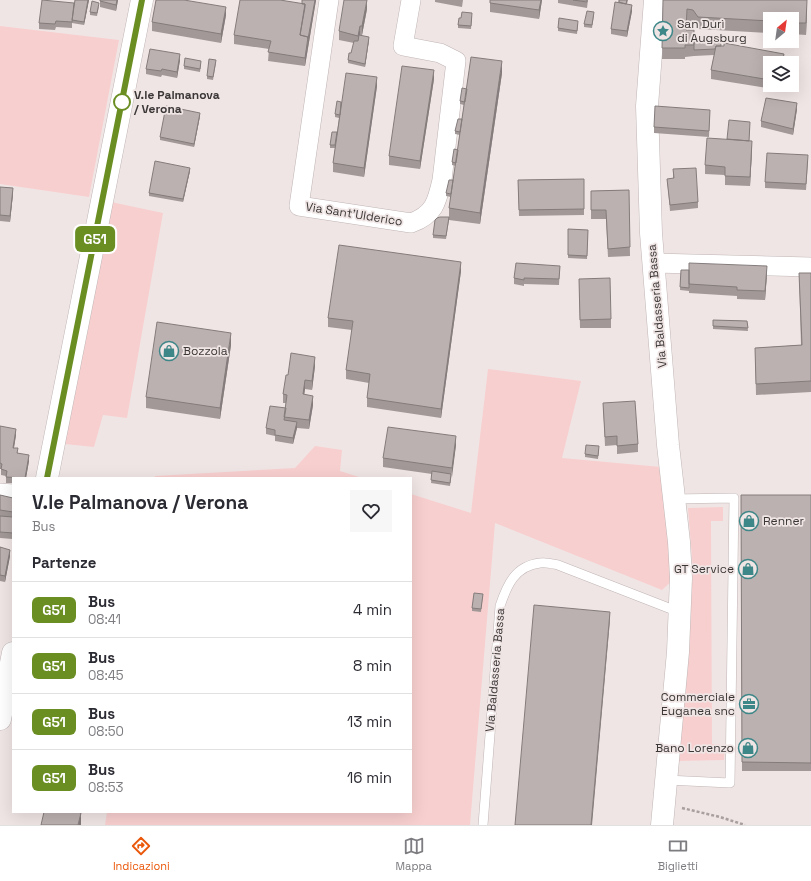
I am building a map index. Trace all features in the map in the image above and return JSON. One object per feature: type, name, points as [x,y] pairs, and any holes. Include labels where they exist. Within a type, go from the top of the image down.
[{"type":"street","points":[[47,477],[142,0]]},
{"type":"street","name":"Via Sant'Ulderico","points":[[328,0],[299,206],[410,223],[421,220],[431,211],[438,198],[442,180],[456,61],[440,53],[403,46],[411,0]]},
{"type":"street","name":"Via Baldasseria Bassa","points":[[655,0],[647,106],[651,233],[681,578],[678,652],[662,825]]},
{"type":"street","points":[[653,263],[811,267]]},
{"type":"street","points":[[0,493],[12,494]]},
{"type":"street","points":[[0,719],[12,658]]},
{"type":"lane","points":[[666,780],[730,783],[734,498],[673,499]]},
{"type":"lane","name":"Via Baldasseria Bassa","points":[[483,825],[500,606],[506,588],[516,575],[525,567],[541,563],[558,565],[679,612]]},
{"type":"path","points":[[664,804],[720,816],[745,825]]},
{"type":"shaded area","points":[[0,26],[119,40],[89,197],[0,184]]},
{"type":"shaded area","points":[[111,202],[163,213],[127,418],[103,415],[94,447],[65,444]]},
{"type":"shaded area","points":[[488,369],[581,381],[562,458],[661,467],[675,578],[662,590],[495,523],[470,825],[105,825],[107,813],[412,813],[412,494],[471,513]]},
{"type":"shaded area","points":[[315,446],[342,450],[340,471],[359,477],[155,477],[155,476],[295,468]]},
{"type":"shaded area","points":[[723,507],[723,521],[711,521],[712,744],[725,745],[724,760],[678,761],[693,571],[688,508]]},
{"type":"building","points":[[42,0],[74,3],[72,22],[56,21],[55,24],[39,23]]},
{"type":"building","points":[[75,0],[88,0],[84,22],[72,20]]},
{"type":"building","points":[[100,0],[117,0],[116,5]]},
{"type":"building","points":[[156,0],[184,0],[226,7],[221,34],[152,22]]},
{"type":"building","points":[[240,0],[280,0],[305,4],[300,35],[308,37],[305,58],[268,52],[271,41],[234,35]]},
{"type":"building","points":[[302,0],[315,0],[308,39],[308,37],[300,35],[305,7],[305,4],[302,4]]},
{"type":"building","points":[[344,0],[367,0],[362,26],[360,26],[358,36],[339,31]]},
{"type":"building","points":[[490,0],[541,0],[539,10],[490,3]]},
{"type":"building","points":[[573,0],[587,0],[587,2]]},
{"type":"building","points":[[619,0],[627,0],[626,4],[619,2]]},
{"type":"building","points":[[663,0],[807,0],[806,23],[799,23],[799,12],[763,12],[763,21],[698,17],[693,10],[687,9],[686,30],[694,30],[694,45],[685,45],[685,48],[662,48]]},
{"type":"building","points":[[92,1],[99,3],[97,13],[90,12]]},
{"type":"building","points":[[615,2],[632,5],[627,31],[611,29]]},
{"type":"building","points":[[587,11],[594,12],[592,25],[584,24]]},
{"type":"building","points":[[462,12],[472,13],[471,26],[458,25]]},
{"type":"building","points":[[559,18],[578,21],[577,31],[558,28]]},
{"type":"building","points":[[359,35],[369,37],[365,64],[348,60],[354,41],[358,41]]},
{"type":"building","points":[[694,37],[720,37],[721,46],[716,46],[715,49],[694,50]]},
{"type":"building","points":[[724,43],[784,54],[784,56],[763,56],[763,79],[711,70],[716,46],[724,46]]},
{"type":"building","points":[[150,49],[180,54],[177,72],[162,69],[161,71],[146,69]]},
{"type":"building","points":[[471,57],[502,61],[480,213],[449,208]]},
{"type":"building","points":[[185,58],[201,61],[200,69],[184,66]]},
{"type":"building","points":[[209,59],[216,60],[213,77],[207,76]]},
{"type":"building","points":[[402,66],[434,70],[420,161],[389,156]]},
{"type":"building","points":[[346,73],[377,77],[364,168],[333,163]]},
{"type":"building","points":[[462,88],[467,89],[465,102],[460,101]]},
{"type":"building","points":[[766,98],[797,103],[793,129],[761,121]]},
{"type":"building","points":[[337,101],[341,102],[340,115],[335,114]]},
{"type":"building","points":[[166,106],[200,113],[194,144],[160,137]]},
{"type":"building","points":[[655,106],[710,110],[709,131],[654,127]]},
{"type":"building","points":[[458,119],[462,119],[460,132],[455,131]]},
{"type":"building","points":[[729,120],[750,122],[749,141],[727,139]]},
{"type":"building","points":[[332,132],[337,132],[335,145],[330,145]]},
{"type":"building","points":[[707,138],[752,141],[750,177],[725,176],[725,167],[705,165]]},
{"type":"building","points":[[454,149],[458,150],[456,163],[452,162]]},
{"type":"building","points":[[767,153],[808,155],[806,184],[765,182]]},
{"type":"building","points":[[155,161],[190,168],[183,199],[149,193]]},
{"type":"building","points":[[696,168],[698,202],[670,205],[667,179],[674,178],[673,169]]},
{"type":"building","points":[[584,179],[584,209],[519,210],[518,180]]},
{"type":"building","points":[[449,180],[453,180],[451,194],[446,193]]},
{"type":"building","points":[[0,187],[13,188],[10,216],[0,215]]},
{"type":"building","points":[[629,190],[630,247],[608,249],[606,210],[591,210],[591,191]]},
{"type":"building","points":[[440,217],[449,217],[446,236],[433,235],[435,220]]},
{"type":"building","points":[[568,229],[588,230],[587,256],[568,255]]},
{"type":"building","points":[[339,245],[461,262],[441,409],[367,398],[370,374],[346,370],[353,321],[328,318]]},
{"type":"building","points":[[516,263],[560,266],[559,279],[524,278],[524,280],[514,278]]},
{"type":"building","points":[[689,263],[767,266],[765,291],[737,290],[737,287],[689,284]]},
{"type":"building","points":[[681,270],[689,270],[689,288],[680,287]]},
{"type":"building","points":[[799,273],[811,273],[811,381],[756,384],[755,348],[802,345]]},
{"type":"building","points":[[610,278],[611,319],[580,320],[579,279]]},
{"type":"building","points":[[713,320],[747,321],[748,328],[713,326]]},
{"type":"building","points":[[157,322],[231,333],[220,408],[146,397]]},
{"type":"building","points":[[291,353],[315,357],[312,381],[305,380],[303,394],[313,396],[309,420],[284,417],[287,395],[283,394],[286,375],[288,375]]},
{"type":"building","points":[[635,401],[638,444],[617,446],[617,436],[605,437],[603,403]]},
{"type":"building","points":[[270,406],[286,408],[284,420],[297,422],[293,438],[275,435],[275,430],[266,428]]},
{"type":"building","points":[[0,426],[16,429],[13,448],[18,448],[17,453],[29,455],[25,477],[6,477],[7,471],[1,469],[2,464],[0,463]]},
{"type":"building","points":[[388,427],[456,436],[452,468],[383,458]]},
{"type":"building","points":[[586,445],[599,446],[598,456],[585,454]]},
{"type":"building","points":[[432,471],[451,474],[450,483],[431,480]]},
{"type":"building","points":[[0,495],[12,498],[12,512],[0,510]]},
{"type":"building","points":[[741,495],[811,495],[811,763],[742,762]]},
{"type":"building","points":[[0,516],[12,517],[12,533],[0,532]]},
{"type":"building","points":[[0,547],[10,550],[5,576],[0,575]]},
{"type":"building","points":[[474,593],[483,594],[481,609],[472,608]]},
{"type":"building","points":[[534,605],[610,612],[591,825],[515,825]]},
{"type":"building","points":[[44,813],[81,813],[78,825],[41,825]]},
{"type":"bus line","name":"G51","points":[[47,477],[142,0]]},
{"type":"place","name":"San Durì di Augsburg","points":[[663,31]]},
{"type":"place","name":"V.le Palmanova / Verona","points":[[122,102]]},
{"type":"place","name":"Bozzola","points":[[169,351]]},
{"type":"place","name":"Renner","points":[[749,521]]},
{"type":"place","name":"GT Service","points":[[748,569]]},
{"type":"place","name":"Commerciale Euganea snc","points":[[749,704]]},
{"type":"place","name":"Bano Lorenzo","points":[[748,748]]}]
